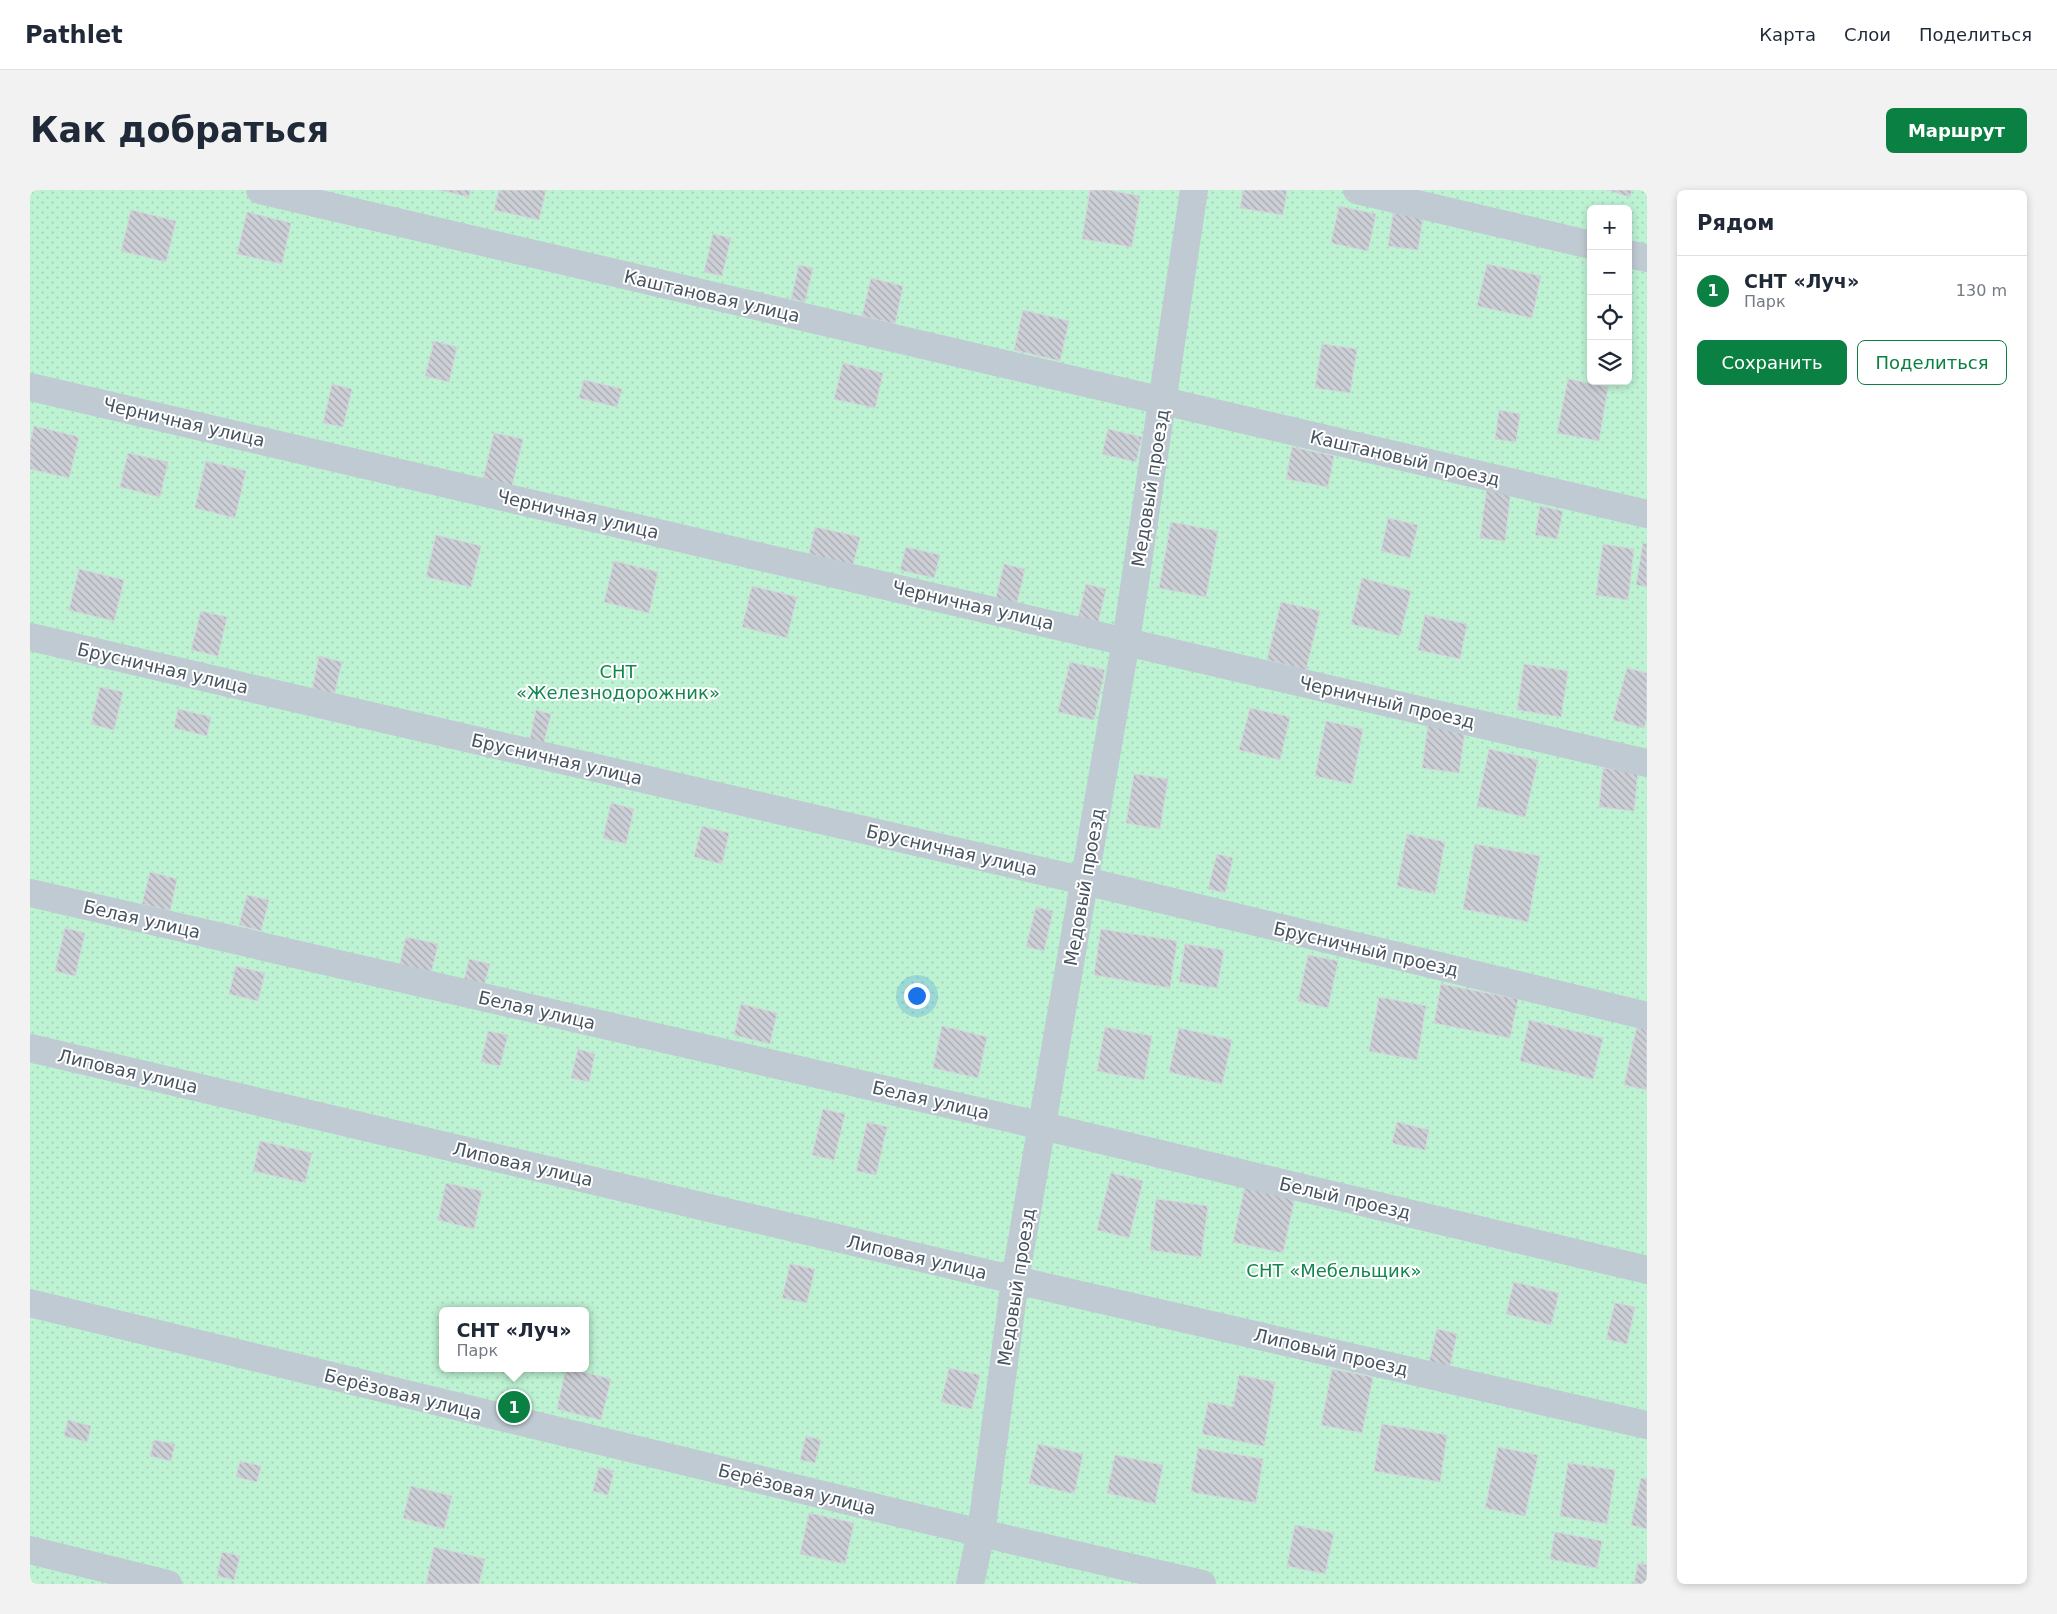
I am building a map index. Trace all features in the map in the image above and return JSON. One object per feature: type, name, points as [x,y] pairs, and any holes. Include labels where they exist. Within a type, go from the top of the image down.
[{"type":"street","name":"Каштановая улица","points":[[260,190],[1164,401]]},
{"type":"street","name":"Медовый проезд","points":[[970,1584],[980,1533],[1015,1280],[1126,641],[1164,401],[1194,190]]},
{"type":"street","points":[[1357,190],[1587,244]]},
{"type":"street","points":[[1632,255],[1647,258]]},
{"type":"street","name":"Черничная улица","points":[[30,387],[1126,641]]},
{"type":"street","name":"Каштановый проезд","points":[[1164,401],[1647,514]]},
{"type":"street","name":"Брусничная улица","points":[[30,637],[1085,881]]},
{"type":"street","name":"Черничный проезд","points":[[1126,641],[1647,763]]},
{"type":"street","name":"Брусничный проезд","points":[[1085,881],[1647,1016]]},
{"type":"street","name":"Белая улица","points":[[30,893],[1043,1126]]},
{"type":"street","name":"Липовая улица","points":[[30,1048],[1015,1280]]},
{"type":"street","name":"Белый проезд","points":[[1043,1126],[1647,1270]]},
{"type":"street","name":"Липовый проезд","points":[[1015,1280],[1647,1425]]},
{"type":"street","name":"Берёзовая улица","points":[[30,1303],[980,1533],[1202,1584]]},
{"type":"street","points":[[30,1550],[168,1584]]},
{"type":"green space","points":[[30,190],[1647,190],[1647,1584],[30,1584]]},
{"type":"building","points":[[439,190],[470,190],[469,197]]},
{"type":"building","points":[[499,190],[546,190],[539,220],[494,210]]},
{"type":"building","points":[[1090,190],[1108,190],[1140,196],[1132,247],[1082,239]]},
{"type":"building","points":[[1243,190],[1287,190],[1283,215],[1240,208]]},
{"type":"building","points":[[1607,190],[1632,190],[1630,197]]},
{"type":"building","points":[[1339,206],[1376,214],[1368,251],[1331,243]]},
{"type":"building","points":[[131,210],[176,221],[166,262],[121,251]]},
{"type":"building","points":[[247,212],[291,223],[282,264],[237,254]]},
{"type":"building","points":[[1393,213],[1423,217],[1418,250],[1388,246]]},
{"type":"building","points":[[713,234],[731,238],[722,276],[704,272]]},
{"type":"building","points":[[1487,264],[1541,276],[1532,318],[1477,306]]},
{"type":"building","points":[[799,265],[813,268],[805,302],[791,299]]},
{"type":"building","points":[[871,278],[903,286],[895,324],[862,316]]},
{"type":"building","points":[[1023,310],[1069,321],[1060,361],[1014,350]]},
{"type":"building","points":[[434,341],[457,347],[449,382],[425,376]]},
{"type":"building","points":[[1322,344],[1357,349],[1350,393],[1315,388]]},
{"type":"building","points":[[843,363],[883,373],[875,408],[834,399]]},
{"type":"building","points":[[1568,379],[1587,383],[1587,385],[1608,387],[1599,441],[1557,433]]},
{"type":"building","points":[[584,380],[622,389],[617,407],[579,398]]},
{"type":"building","points":[[332,384],[352,389],[343,427],[323,423]]},
{"type":"building","points":[[1499,410],[1520,414],[1516,442],[1495,439]]},
{"type":"building","points":[[34,426],[79,437],[69,478],[30,469],[30,443]]},
{"type":"building","points":[[1108,429],[1142,437],[1136,462],[1102,454]]},
{"type":"building","points":[[494,433],[523,439],[512,486],[483,479]]},
{"type":"building","points":[[1292,447],[1334,456],[1328,487],[1286,479]]},
{"type":"building","points":[[128,453],[168,462],[160,497],[120,487]]},
{"type":"building","points":[[206,461],[246,471],[235,518],[195,508]]},
{"type":"building","points":[[1487,487],[1511,490],[1505,541],[1480,538]]},
{"type":"building","points":[[1540,506],[1563,511],[1557,539],[1535,535]]},
{"type":"building","points":[[1388,518],[1418,525],[1410,558],[1381,551]]},
{"type":"building","points":[[1171,522],[1218,531],[1206,597],[1159,588]]},
{"type":"building","points":[[815,527],[860,537],[853,565],[809,554]]},
{"type":"building","points":[[436,535],[481,546],[471,587],[426,577]]},
{"type":"building","points":[[1643,543],[1647,544],[1647,587],[1636,585]]},
{"type":"building","points":[[1603,544],[1634,549],[1628,600],[1596,595]]},
{"type":"building","points":[[906,547],[940,555],[934,578],[900,570]]},
{"type":"building","points":[[614,561],[658,572],[649,613],[604,602]]},
{"type":"building","points":[[1004,564],[1025,569],[1016,607],[995,602]]},
{"type":"building","points":[[79,569],[124,580],[114,621],[69,610]]},
{"type":"building","points":[[1362,578],[1411,591],[1400,636],[1351,624]]},
{"type":"building","points":[[1086,584],[1106,589],[1097,627],[1077,622]]},
{"type":"building","points":[[752,586],[797,597],[787,638],[742,627]]},
{"type":"building","points":[[1281,602],[1320,611],[1306,670],[1267,660]]},
{"type":"building","points":[[201,611],[227,617],[218,656],[191,650]]},
{"type":"building","points":[[1425,615],[1467,624],[1460,659],[1418,650]]},
{"type":"building","points":[[319,656],[342,662],[334,696],[312,690]]},
{"type":"building","points":[[1070,662],[1105,670],[1094,720],[1058,712]]},
{"type":"building","points":[[1524,664],[1568,671],[1561,717],[1517,710]]},
{"type":"building","points":[[1627,668],[1647,673],[1647,718],[1644,728],[1613,720]]},
{"type":"building","points":[[100,687],[123,692],[114,730],[91,724]]},
{"type":"building","points":[[1250,708],[1290,717],[1280,760],[1239,750]]},
{"type":"building","points":[[178,709],[211,717],[207,736],[174,728]]},
{"type":"building","points":[[536,710],[551,714],[543,746],[529,743]]},
{"type":"building","points":[[1326,721],[1363,729],[1352,784],[1315,776]]},
{"type":"building","points":[[1428,725],[1465,731],[1459,773],[1422,768]]},
{"type":"building","points":[[1489,749],[1538,760],[1525,817],[1477,806]]},
{"type":"building","points":[[1603,768],[1638,772],[1634,811],[1599,807]]},
{"type":"building","points":[[1134,774],[1168,779],[1160,829],[1126,823]]},
{"type":"building","points":[[611,803],[634,809],[626,844],[603,838]]},
{"type":"building","points":[[702,826],[729,833],[722,864],[694,857]]},
{"type":"building","points":[[1407,834],[1445,842],[1435,894],[1397,886]]},
{"type":"building","points":[[1475,844],[1540,856],[1528,922],[1463,909]]},
{"type":"building","points":[[1217,854],[1233,858],[1225,893],[1208,889]]},
{"type":"building","points":[[150,872],[177,879],[170,911],[142,904]]},
{"type":"building","points":[[247,895],[269,900],[261,931],[239,925]]},
{"type":"building","points":[[1036,907],[1053,911],[1044,951],[1026,947]]},
{"type":"building","points":[[65,928],[85,933],[75,976],[55,971]]},
{"type":"building","points":[[1101,929],[1177,941],[1170,988],[1094,975]]},
{"type":"building","points":[[406,937],[438,944],[431,974],[399,967]]},
{"type":"building","points":[[1185,944],[1224,950],[1217,988],[1179,982]]},
{"type":"building","points":[[1308,955],[1338,961],[1328,1008],[1298,1001]]},
{"type":"building","points":[[469,959],[490,964],[484,986],[464,981]]},
{"type":"building","points":[[236,966],[265,973],[258,1001],[229,994]]},
{"type":"building","points":[[1441,984],[1518,999],[1510,1038],[1434,1023]]},
{"type":"building","points":[[1379,997],[1426,1006],[1417,1060],[1369,1051]]},
{"type":"building","points":[[741,1004],[777,1013],[770,1044],[734,1035]]},
{"type":"building","points":[[1529,1020],[1603,1038],[1593,1079],[1520,1061]]},
{"type":"building","points":[[942,1026],[987,1037],[978,1078],[933,1068]]},
{"type":"building","points":[[1637,1026],[1647,1029],[1647,1090],[1624,1085]]},
{"type":"building","points":[[1105,1027],[1152,1036],[1144,1080],[1097,1071]]},
{"type":"building","points":[[1179,1028],[1232,1040],[1222,1084],[1169,1072]]},
{"type":"building","points":[[488,1031],[508,1035],[500,1066],[481,1062]]},
{"type":"building","points":[[578,1049],[595,1054],[589,1082],[571,1078]]},
{"type":"building","points":[[823,1109],[845,1114],[834,1160],[812,1155]]},
{"type":"building","points":[[867,1122],[887,1127],[876,1175],[856,1171]]},
{"type":"building","points":[[1397,1122],[1429,1130],[1425,1150],[1392,1143]]},
{"type":"building","points":[[260,1141],[312,1153],[305,1183],[253,1171]]},
{"type":"building","points":[[1111,1173],[1143,1181],[1129,1238],[1097,1230]]},
{"type":"building","points":[[446,1183],[482,1191],[474,1229],[438,1220]]},
{"type":"building","points":[[1245,1186],[1295,1197],[1283,1253],[1233,1242]]},
{"type":"building","points":[[1156,1199],[1208,1206],[1201,1257],[1150,1250]]},
{"type":"building","points":[[790,1264],[815,1269],[807,1303],[782,1298]]},
{"type":"building","points":[[1514,1282],[1559,1293],[1551,1325],[1506,1314]]},
{"type":"building","points":[[1615,1303],[1635,1307],[1627,1344],[1606,1339]]},
{"type":"building","points":[[1437,1329],[1457,1334],[1449,1371],[1428,1366]]},
{"type":"building","points":[[949,1368],[980,1375],[972,1409],[941,1402]]},
{"type":"building","points":[[1332,1369],[1373,1377],[1362,1433],[1321,1425]]},
{"type":"building","points":[[565,1372],[582,1372],[611,1379],[601,1420],[557,1409]]},
{"type":"building","points":[[1239,1375],[1275,1382],[1264,1446],[1202,1434],[1208,1402],[1233,1407]]},
{"type":"building","points":[[68,1420],[91,1426],[87,1442],[64,1436]]},
{"type":"building","points":[[1382,1424],[1447,1435],[1440,1482],[1374,1471]]},
{"type":"building","points":[[806,1436],[821,1440],[815,1463],[800,1460]]},
{"type":"building","points":[[154,1440],[175,1444],[171,1461],[150,1456]]},
{"type":"building","points":[[1038,1444],[1083,1454],[1074,1494],[1029,1483]]},
{"type":"building","points":[[1498,1447],[1538,1455],[1525,1516],[1485,1508]]},
{"type":"building","points":[[1198,1448],[1263,1459],[1256,1503],[1191,1492]]},
{"type":"building","points":[[1115,1455],[1163,1465],[1155,1504],[1107,1493]]},
{"type":"building","points":[[240,1461],[261,1466],[257,1482],[236,1477]]},
{"type":"building","points":[[1568,1463],[1615,1470],[1607,1524],[1560,1516]]},
{"type":"building","points":[[599,1467],[614,1471],[608,1495],[593,1491]]},
{"type":"building","points":[[1641,1478],[1647,1479],[1647,1529],[1631,1525]]},
{"type":"building","points":[[411,1486],[452,1496],[444,1529],[403,1518]]},
{"type":"building","points":[[809,1513],[854,1523],[845,1564],[800,1554]]},
{"type":"building","points":[[1295,1525],[1334,1533],[1325,1574],[1287,1566]]},
{"type":"building","points":[[1555,1532],[1602,1541],[1597,1568],[1550,1559]]},
{"type":"building","points":[[434,1547],[485,1559],[479,1584],[426,1584]]},
{"type":"building","points":[[222,1552],[240,1556],[234,1580],[217,1576]]},
{"type":"building","points":[[1638,1563],[1647,1565],[1647,1584],[1634,1584]]},
{"type":"place","name":"СНТ «Луч»","points":[[514,1407]]},
{"type":"park label","name":"СНТ «Железнодорожник»","points":[[618,681]]},
{"type":"park label","name":"СНТ «Мебельщик»","points":[[1334,1270]]}]
